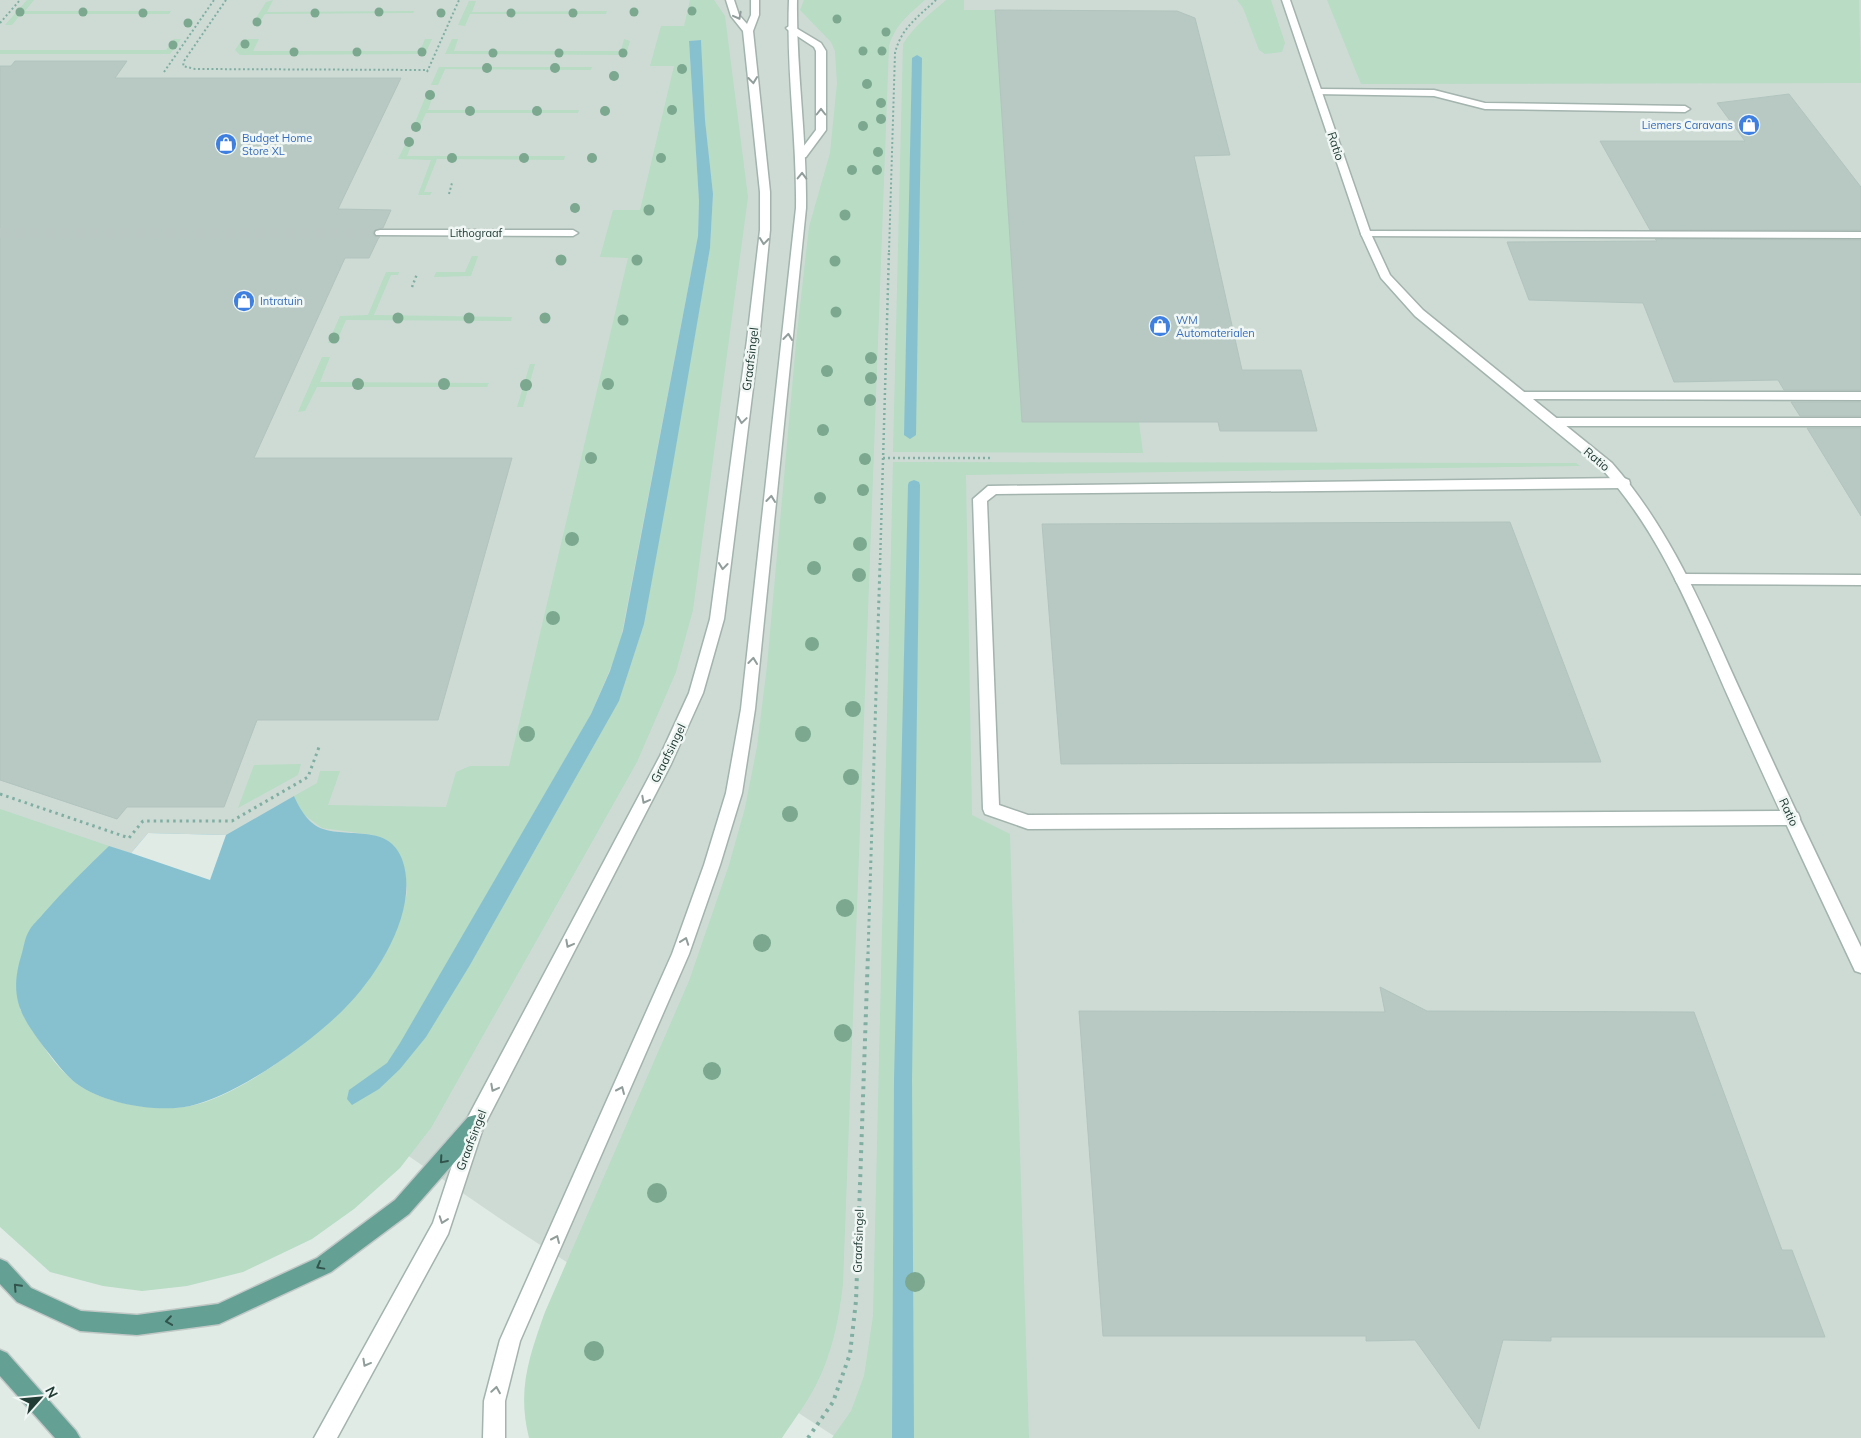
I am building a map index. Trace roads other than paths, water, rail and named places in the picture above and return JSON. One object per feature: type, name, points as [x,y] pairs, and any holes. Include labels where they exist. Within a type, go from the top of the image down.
[{"type":"main road","points":[[0,1269],[24,1295],[80,1321],[136,1325],[219,1314],[324,1265],[402,1206],[475,1124]]},
{"type":"main road","points":[[0,1360],[69,1438]]},
{"type":"street","points":[[730,0],[735,16],[748,31]]},
{"type":"street","name":"Graafsingel","points":[[325,1438],[441,1227],[475,1124],[666,759],[696,693],[717,619],[753,340],[765,230],[765,192],[748,31],[755,15],[755,0]]},
{"type":"street","points":[[494,1438],[491,1421],[498,1382],[510,1340],[680,954],[712,865],[734,793],[748,709],[770,517],[801,208],[802,154],[791,28],[793,0]]},
{"type":"street","name":"Ratio","points":[[1286,0],[1366,234],[1385,276],[1419,313],[1554,422],[1624,483],[1642,507],[1682,579],[1861,965]]},
{"type":"street","points":[[791,28],[818,45],[821,51],[821,130],[802,154]]},
{"type":"street","points":[[1318,92],[1434,93],[1485,106],[1685,109]]},
{"type":"street","name":"Lithograaf","points":[[380,233],[573,233]]},
{"type":"street","points":[[1366,234],[1861,235]]},
{"type":"street","points":[[1521,396],[1861,396]]},
{"type":"street","points":[[1554,422],[1861,422]]},
{"type":"street","points":[[1624,483],[993,489],[980,499],[991,810],[1028,822],[1792,818]]},
{"type":"street","points":[[1682,579],[1861,580]]},
{"type":"water","points":[[701,40],[705,120],[713,194],[710,248],[644,624],[619,701],[470,965],[426,1037],[400,1069],[379,1089],[352,1105],[347,1099],[349,1090],[387,1063],[400,1043],[591,714],[610,671],[623,631],[698,236],[699,201],[689,41]]},
{"type":"water","points":[[294,796],[305,816],[318,827],[334,831],[378,836],[396,848],[402,859],[406,878],[401,919],[383,959],[371,977],[358,994],[331,1022],[294,1051],[251,1080],[209,1100],[177,1108],[147,1107],[116,1102],[88,1091],[77,1084],[61,1069],[38,1039],[19,1005],[16,982],[18,968],[28,933],[32,927],[67,888],[109,846],[131,853],[148,833],[226,835]]},
{"type":"waterway","points":[[910,435],[917,58]]},
{"type":"waterway","points":[[903,1438],[903,1080],[914,485]]},
{"type":"tunnel","points":[[0,233],[380,233]]},
{"type":"place","name":"Liemers Caravans","points":[[1749,125]]},
{"type":"place","name":"Budget Home Store XL","points":[[226,144]]},
{"type":"place","name":"Intratuin","points":[[244,301]]},
{"type":"place","name":"WM Automaterialen","points":[[1160,326]]}]
